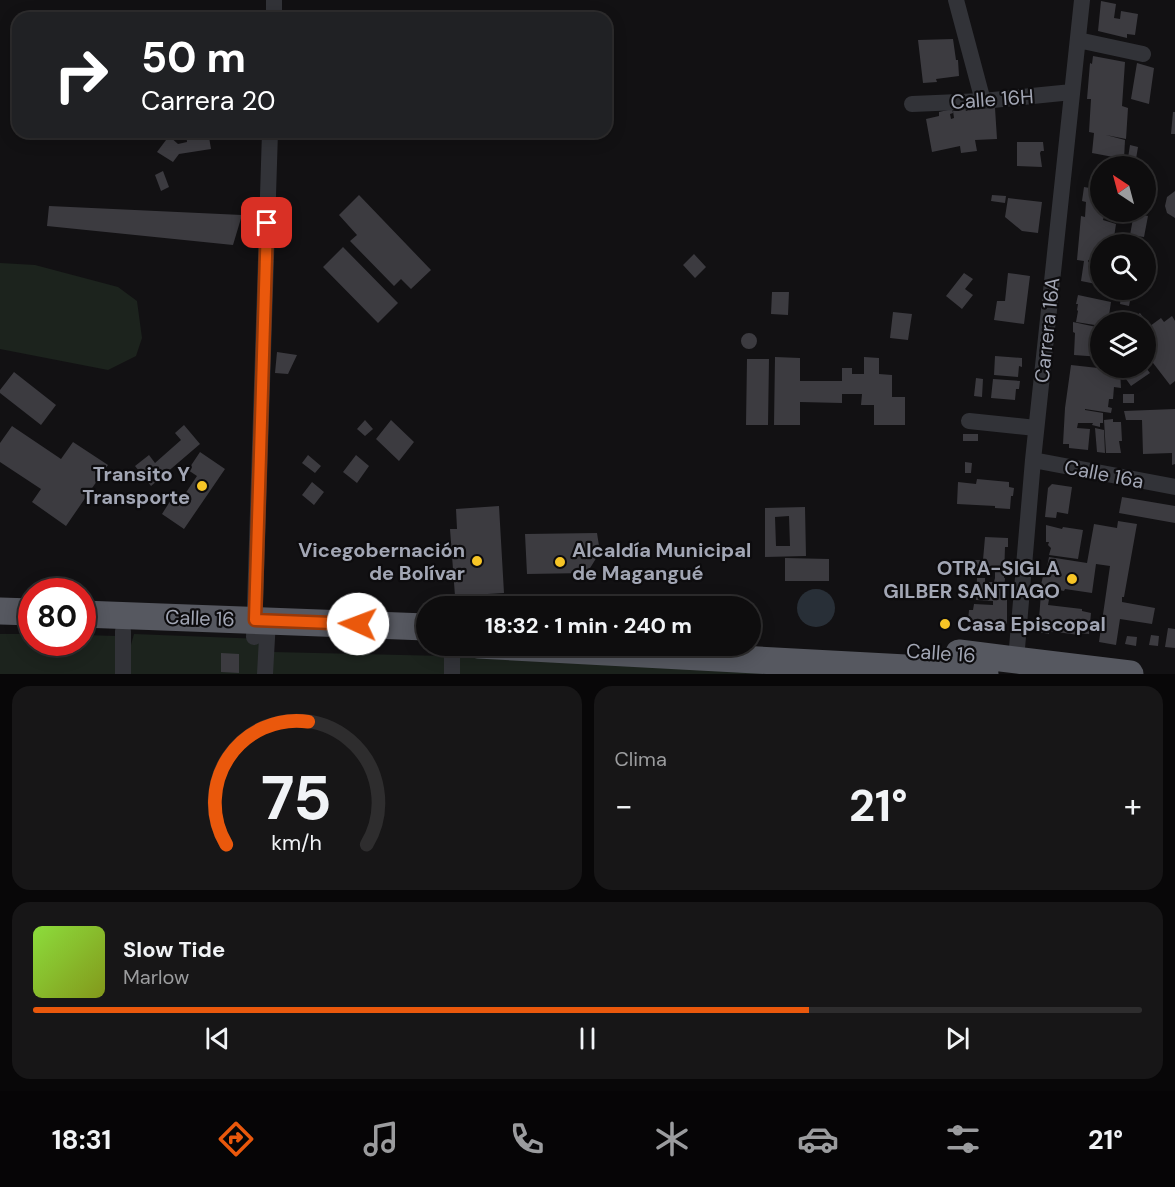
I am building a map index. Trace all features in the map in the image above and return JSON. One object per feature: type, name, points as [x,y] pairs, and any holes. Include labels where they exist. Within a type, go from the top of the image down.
[{"type":"highway","points":[[0,611],[18,612]]},
{"type":"highway","name":"Calle 16","points":[[96,615],[416,642]]},
{"type":"highway","points":[[0,627],[18,628]]},
{"type":"highway","name":"Calle 16","points":[[96,631],[416,627]]},
{"type":"highway","name":"Calle 16","points":[[761,644],[968,668]]},
{"type":"highway","name":"Calle 16","points":[[630,656],[810,669],[968,668],[1016,660],[1084,671],[1130,674]]},
{"type":"street","points":[[956,0],[984,101]]},
{"type":"street","name":"Carrera 16A","points":[[1016,660],[1036,428],[1082,0]]},
{"type":"street","points":[[1078,40],[1143,54]]},
{"type":"street","name":"Calle 16H","points":[[912,104],[984,101],[1072,92]]},
{"type":"street","points":[[265,674],[261,629],[270,138]]},
{"type":"street","points":[[969,421],[1036,428]]},
{"type":"street","name":"Calle 16a","points":[[1033,460],[1175,487]]},
{"type":"street","points":[[123,632],[123,674]]},
{"type":"street","points":[[452,656],[452,674]]},
{"type":"shaded area","points":[[0,263],[35,265],[118,287],[137,301],[142,338],[136,356],[108,370],[0,349]]},
{"type":"shaded area","points":[[816,589],[829,595],[835,608],[829,621],[816,627],[803,621],[797,608],[803,595]]},
{"type":"shaded area","points":[[0,634],[18,634],[18,656],[96,656],[96,635],[117,636],[115,674],[0,674]]},
{"type":"shaded area","points":[[134,634],[262,639],[261,674],[129,674],[129,652]]},
{"type":"shaded area","points":[[273,652],[445,656],[444,674],[272,674]]},
{"type":"shaded area","points":[[456,656],[807,666],[931,674],[457,674]]},
{"type":"building","points":[[1101,1],[1116,4],[1114,18],[1120,19],[1121,11],[1138,14],[1135,35],[1127,34],[1127,38],[1098,31]]},
{"type":"building","points":[[953,39],[959,76],[923,83],[918,40]]},
{"type":"building","points":[[1093,56],[1125,62],[1122,106],[1128,108],[1126,139],[1106,135],[1125,140],[1124,156],[1092,153],[1094,133],[1089,132],[1091,99],[1087,99],[1090,63],[1092,64]]},
{"type":"building","points":[[1137,63],[1154,68],[1149,104],[1131,99]]},
{"type":"building","points":[[964,106],[966,111],[995,108],[997,139],[975,140],[977,151],[961,153],[960,146],[932,152],[926,119],[939,116],[939,112],[952,109],[951,119],[954,118],[953,111],[959,111],[958,107]]},
{"type":"building","points":[[1173,112],[1175,112],[1175,134],[1171,134]]},
{"type":"building","points":[[168,138],[171,138],[178,144],[187,142],[187,138],[209,138],[211,149],[179,154],[173,162],[157,152]]},
{"type":"building","points":[[1017,142],[1043,142],[1044,151],[1040,153],[1042,167],[1017,166]]},
{"type":"building","points":[[1130,145],[1138,147],[1136,156],[1128,156]]},
{"type":"building","points":[[163,171],[169,187],[161,191],[155,175]]},
{"type":"building","points":[[1084,187],[1090,188],[1090,222],[1116,224],[1114,234],[1090,234],[1090,260],[1088,262],[1090,262],[1090,283],[1081,281],[1084,261],[1077,260],[1081,216],[1085,217],[1086,202],[1082,201]]},
{"type":"building","points":[[1175,191],[1175,218],[1167,213],[1165,206],[1167,197]]},
{"type":"building","points":[[359,195],[431,270],[411,289],[401,279],[394,286],[350,241],[357,235],[339,215]]},
{"type":"building","points":[[992,195],[1006,196],[1005,203],[991,201]]},
{"type":"building","points":[[1008,198],[1042,202],[1038,233],[1022,231],[1005,217]]},
{"type":"building","points":[[49,206],[242,215],[233,245],[47,226]]},
{"type":"building","points":[[1132,222],[1147,222],[1145,234],[1130,234]]},
{"type":"building","points":[[343,247],[398,303],[378,323],[323,267]]},
{"type":"building","points":[[694,254],[706,267],[695,278],[683,265]]},
{"type":"building","points":[[964,273],[973,279],[965,289],[973,295],[962,309],[946,296]]},
{"type":"building","points":[[1008,273],[1030,276],[1024,324],[994,320],[997,301],[1005,301]]},
{"type":"building","points":[[772,292],[789,292],[788,315],[771,314]]},
{"type":"building","points":[[1078,295],[1090,298],[1090,300],[1111,302],[1110,312],[1090,312],[1090,324],[1076,322],[1078,304],[1076,304]]},
{"type":"building","points":[[1121,300],[1130,300],[1129,306],[1120,304]]},
{"type":"building","points":[[893,312],[912,314],[908,340],[890,338]]},
{"type":"building","points":[[1172,316],[1175,321],[1175,381],[1170,385],[1156,367],[1156,322],[1161,318],[1164,322]]},
{"type":"building","points":[[1073,322],[1090,326],[1090,356],[1074,355],[1075,333]]},
{"type":"building","points":[[749,333],[757,341],[749,349],[741,341]]},
{"type":"building","points":[[277,352],[297,355],[288,374],[275,373]]},
{"type":"building","points":[[995,356],[1022,358],[1022,367],[1019,366],[1018,377],[994,375]]},
{"type":"building","points":[[775,357],[800,358],[800,381],[842,381],[842,368],[852,368],[852,374],[864,374],[864,357],[879,358],[879,374],[892,375],[892,397],[905,397],[905,425],[874,425],[874,405],[861,405],[862,394],[842,394],[842,403],[800,402],[800,425],[774,425]]},
{"type":"building","points":[[747,359],[769,359],[768,425],[746,425]]},
{"type":"building","points":[[1071,365],[1090,367],[1090,378],[1120,378],[1121,388],[1114,387],[1113,399],[1109,399],[1108,407],[1112,408],[1111,413],[1085,409],[1103,413],[1103,423],[1100,423],[1100,427],[1092,425],[1093,423],[1078,423],[1077,428],[1090,429],[1088,450],[1069,448],[1069,444],[1063,444]]},
{"type":"building","points":[[14,372],[56,405],[41,425],[0,393]]},
{"type":"building","points":[[976,378],[983,379],[982,397],[974,396]]},
{"type":"building","points":[[1125,378],[1143,378],[1131,386]]},
{"type":"building","points":[[993,379],[1020,381],[1019,389],[1016,389],[1015,400],[991,398]]},
{"type":"building","points":[[1123,394],[1134,394],[1134,403],[1123,403]]},
{"type":"building","points":[[1175,409],[1175,464],[1172,465],[1172,453],[1143,454],[1142,420],[1126,420],[1124,411]]},
{"type":"building","points":[[1113,419],[1113,422],[1121,422],[1122,441],[1119,441],[1121,453],[1106,453],[1104,420]]},
{"type":"building","points":[[365,420],[373,429],[365,436],[357,429]]},
{"type":"building","points":[[391,420],[414,442],[399,461],[376,439]]},
{"type":"building","points":[[184,425],[200,444],[151,486],[135,466],[149,455],[155,463],[181,440],[175,433]]},
{"type":"building","points":[[12,426],[61,459],[73,442],[108,465],[66,526],[32,502],[41,489],[0,462],[0,443]]},
{"type":"building","points":[[1095,428],[1104,430],[1105,453],[1097,452]]},
{"type":"building","points":[[963,434],[978,434],[978,441],[963,441]]},
{"type":"building","name":"Transito Y Transporte","points":[[200,452],[225,469],[184,529],[162,514],[174,495],[181,500],[197,476],[188,470]]},
{"type":"building","points":[[308,455],[321,466],[315,473],[302,463]]},
{"type":"building","points":[[356,455],[369,466],[357,483],[343,472]]},
{"type":"building","points":[[965,462],[972,463],[971,473],[965,473]]},
{"type":"building","points":[[977,479],[1009,482],[1009,487],[1014,488],[1010,509],[957,504],[958,482],[976,484]]},
{"type":"building","points":[[312,482],[324,492],[314,505],[302,495]]},
{"type":"building","points":[[1052,484],[1072,487],[1068,514],[1057,512],[1056,518],[1045,517],[1048,488]]},
{"type":"building","points":[[1122,497],[1175,506],[1175,523],[1119,513]]},
{"type":"building","name":"Vicegobernación de Bolívar","points":[[499,506],[504,593],[455,596],[450,529],[457,529],[456,509]]},
{"type":"building","points":[[805,507],[806,556],[765,557],[765,508]],"holes":[[[789,516],[790,546],[776,546],[775,517]]]},
{"type":"building","points":[[1118,521],[1137,524],[1122,602],[1155,608],[1152,624],[1120,619],[1116,645],[1099,642],[1110,566],[1096,564],[1092,593],[1065,589],[1064,591],[1041,585],[1049,557],[1087,563],[1094,524],[1117,528]]},
{"type":"building","points":[[1046,525],[1062,529],[1063,527],[1083,530],[1078,559],[1049,555],[1051,548],[1048,545],[1049,542],[1046,542]]},
{"type":"building","name":"Alcaldía Municipal de Magangué","points":[[597,533],[600,552],[587,573],[527,574],[525,534]]},
{"type":"building","points":[[985,537],[1008,538],[1008,547],[1005,547],[1004,578],[1004,591],[1007,592],[1007,624],[968,621],[969,610],[973,610],[974,604],[993,605],[993,601],[976,600],[977,578],[985,578],[985,582],[994,582],[995,578],[995,570],[973,570],[973,560],[983,560]]},
{"type":"building","points":[[785,558],[829,559],[829,581],[785,581]]},
{"type":"building","points":[[1041,593],[1050,594],[1048,605],[1082,609],[1082,611],[1091,613],[1089,634],[1038,632]]},
{"type":"building","points":[[1168,628],[1175,629],[1175,648],[1165,647]]},
{"type":"building","points":[[1151,635],[1159,636],[1158,646],[1149,645]]},
{"type":"building","points":[[1127,636],[1137,637],[1136,646],[1125,644]]},
{"type":"building","points":[[221,653],[239,654],[239,673],[221,672]]},
{"type":"place","name":"Transito Y Transporte","points":[[202,486]]},
{"type":"place","name":"Vicegobernación de Bolívar","points":[[477,561]]},
{"type":"place","name":"Alcaldía Municipal de Magangué","points":[[560,562]]},
{"type":"place","name":"OTRA-SIGLA GILBER SANTIAGO","points":[[1072,579]]},
{"type":"place","name":"Casa Episcopal","points":[[945,624]]},
{"type":"route","points":[[267,223],[255,620],[358,624]]}]
